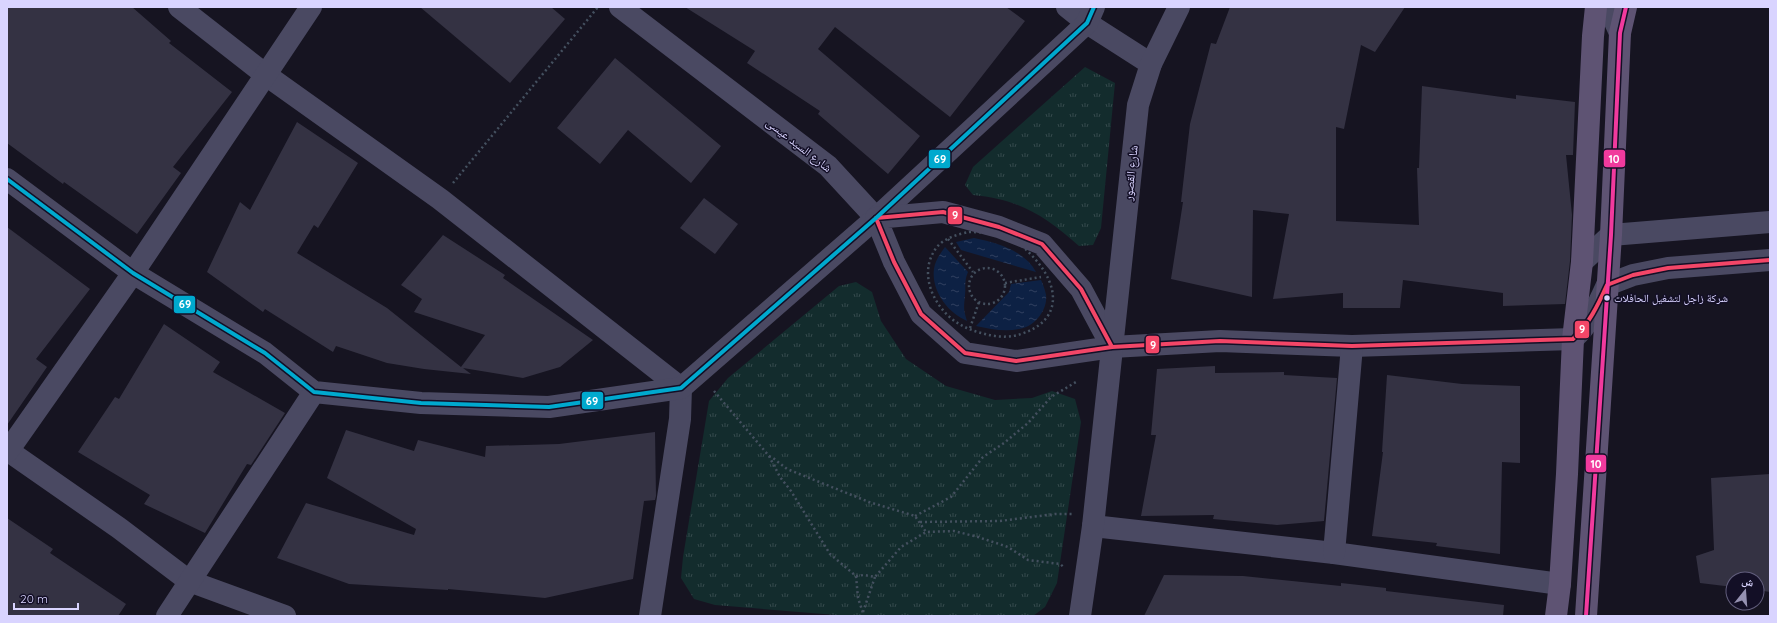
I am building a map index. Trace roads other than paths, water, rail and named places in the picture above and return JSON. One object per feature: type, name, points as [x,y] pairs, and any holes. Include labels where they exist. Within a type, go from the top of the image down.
[{"type":"main road","points":[[1556,616],[1560,584],[1573,339],[1582,262],[1593,36],[1596,7]]},
{"type":"main road","points":[[1586,616],[1611,235],[1620,33],[1626,7]]},
{"type":"street","points":[[179,7],[266,75],[440,199],[682,388]]},
{"type":"street","points":[[285,616],[189,581],[119,528],[8,450],[133,273],[311,7]]},
{"type":"street","name":"شارع السيد عيسى","points":[[620,7],[828,166],[876,218]]},
{"type":"street","points":[[1067,7],[1091,15],[1151,64]]},
{"type":"street","name":"شارع القصور","points":[[1080,616],[1093,526],[1138,105],[1151,64],[1179,7]]},
{"type":"street","points":[[1608,7],[1620,33]]},
{"type":"street","points":[[7,179],[133,273],[265,353],[314,392],[421,403],[549,407],[682,388],[876,218],[1091,15]]},
{"type":"street","points":[[876,218],[943,212],[999,227],[1042,244],[1081,289],[1112,347]]},
{"type":"street","points":[[876,218],[894,262],[921,314],[964,353],[1016,361],[1112,347],[1220,341],[1352,346],[1573,339],[1584,329],[1607,285],[1633,275],[1668,268],[1770,260]]},
{"type":"street","points":[[1582,262],[1611,235],[1770,222]]},
{"type":"street","points":[[1334,553],[1352,346]]},
{"type":"street","points":[[650,616],[680,419],[682,388]]},
{"type":"street","points":[[167,616],[314,392]]},
{"type":"street","points":[[1093,526],[1334,553],[1560,584]]},
{"type":"water","points":[[974,238],[1001,245],[1017,253],[1031,264],[1036,272],[961,250],[956,242]]},
{"type":"water","points":[[945,247],[968,272],[964,306],[967,321],[953,313],[947,307],[935,285],[934,269],[938,258]]},
{"type":"water","points":[[1041,280],[1046,295],[1045,306],[1039,317],[1030,325],[1025,328],[1008,330],[976,326],[1009,292],[1011,284]]},
{"type":"place","name":"شركة زاجل لتشغيل الحافلات","points":[[1607,298]]}]
